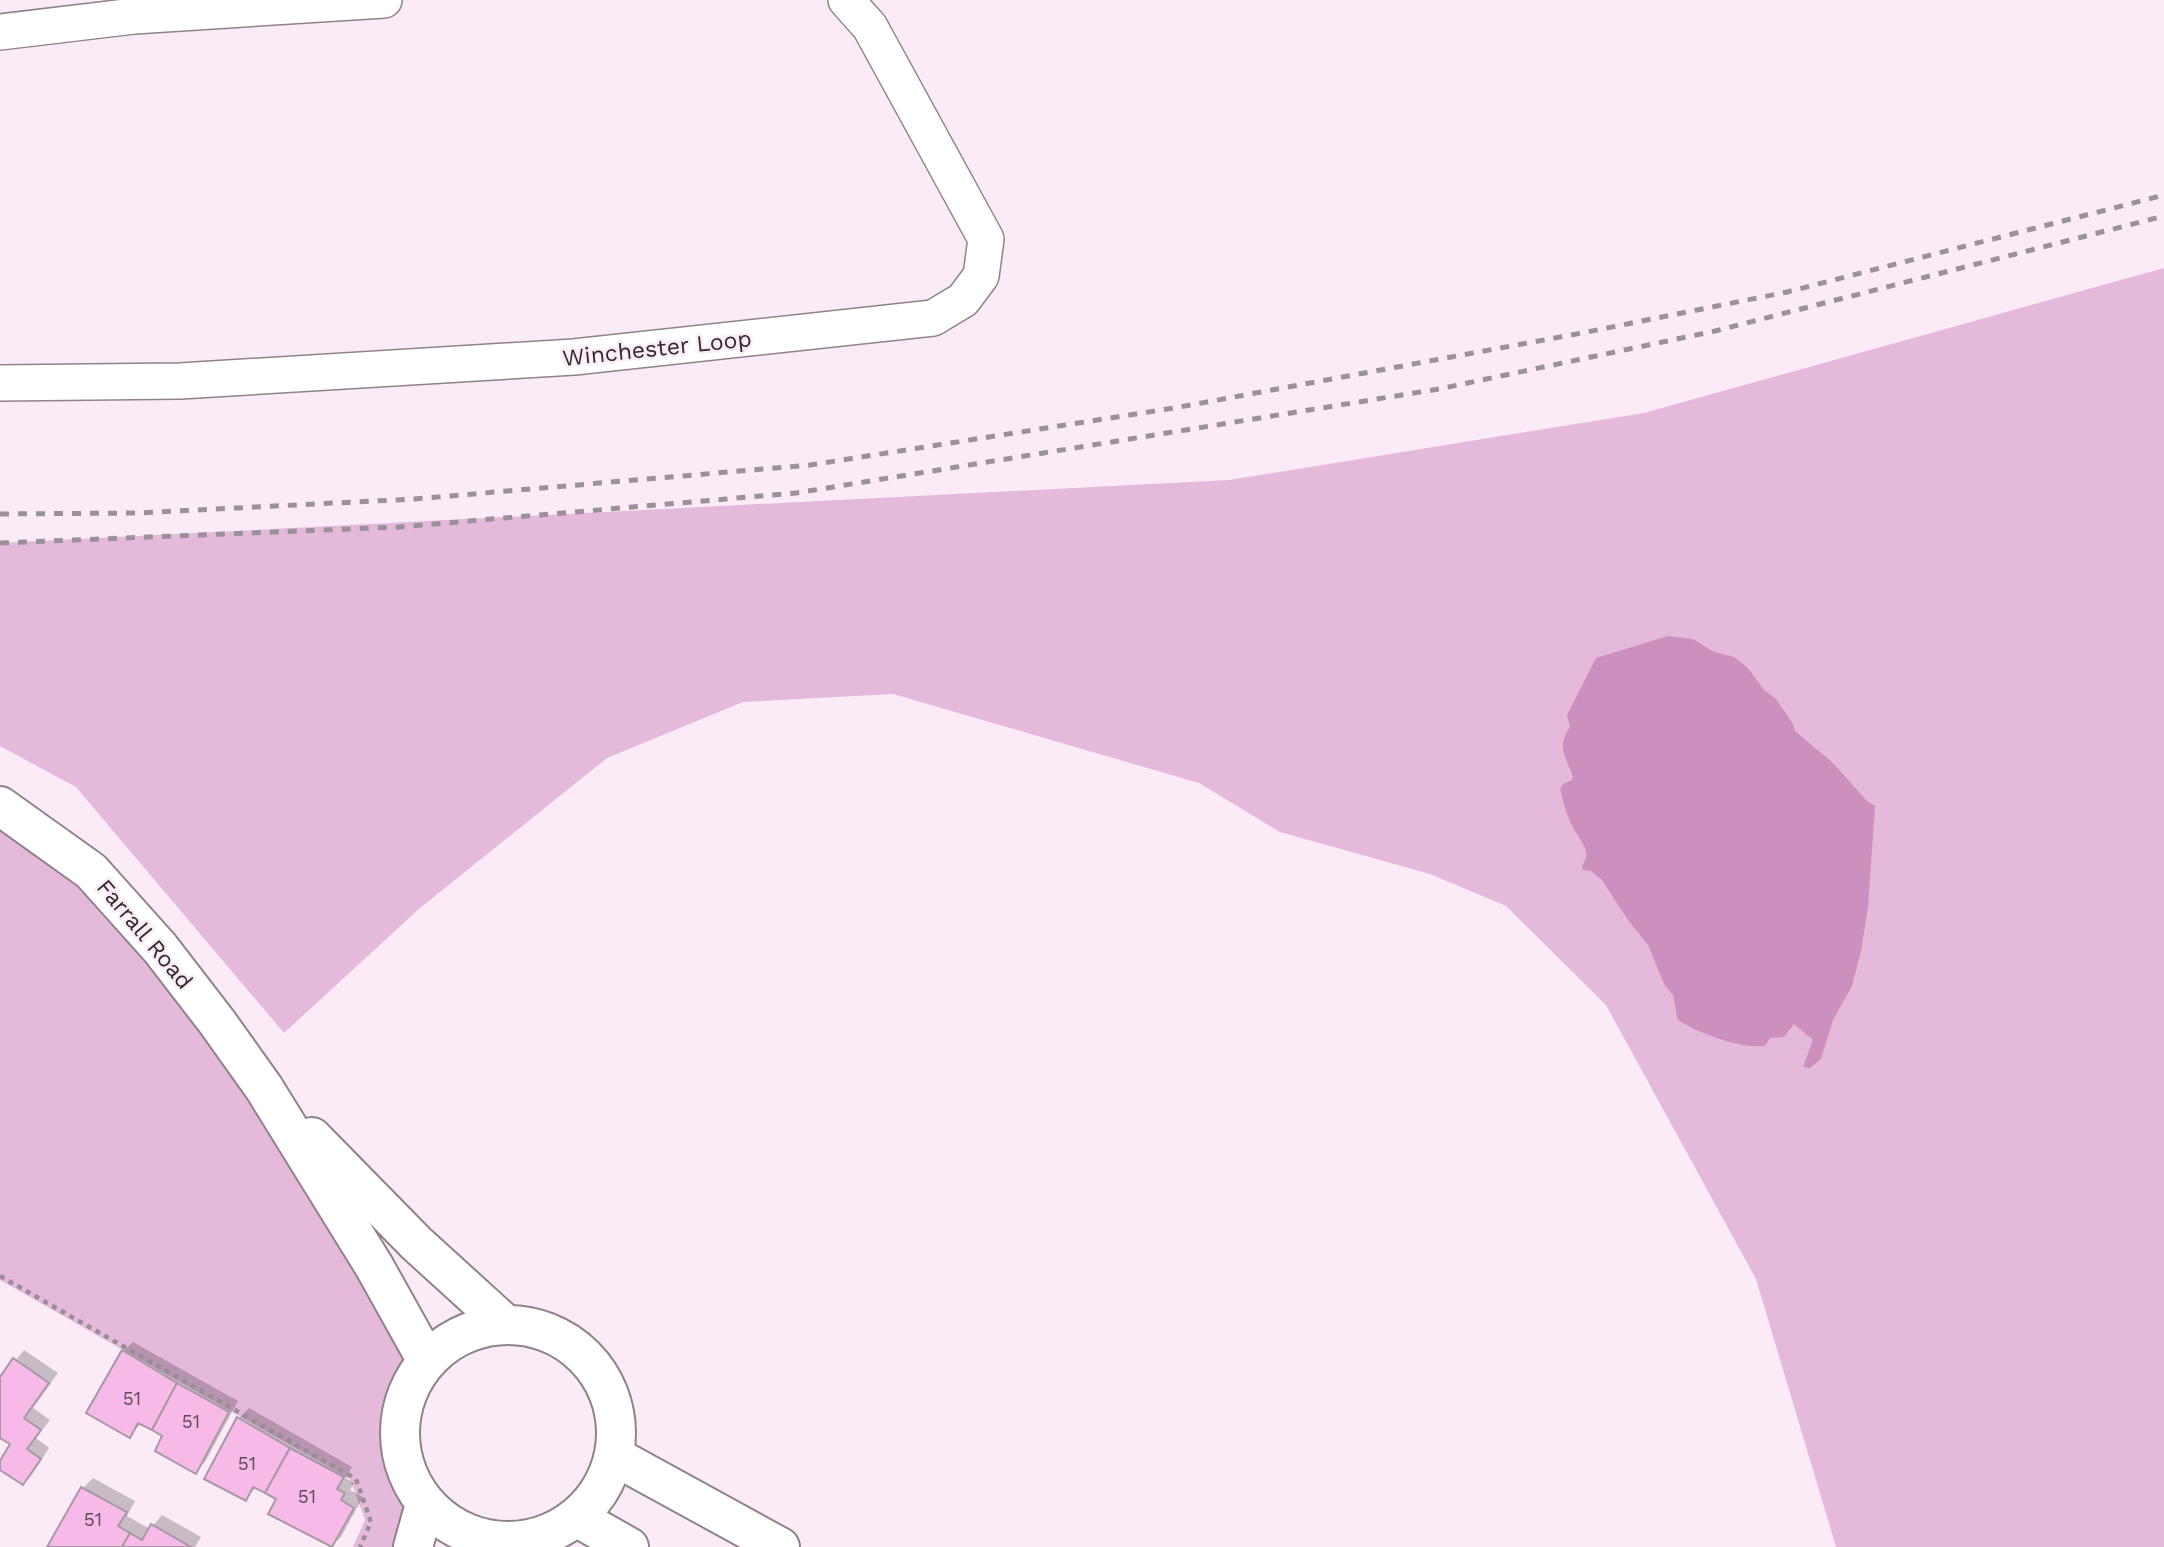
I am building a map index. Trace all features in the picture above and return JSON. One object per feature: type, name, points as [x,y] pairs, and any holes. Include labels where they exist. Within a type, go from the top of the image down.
[{"type":"main road","name":"Farrall Road","points":[[0,806],[91,871],[160,948],[264,1088],[374,1266],[427,1361]]},
{"type":"main road","name":"Farrall Road","points":[[264,1088],[415,1243],[505,1324]]},
{"type":"main road","points":[[505,1324],[538,1328],[567,1341],[594,1365],[607,1387],[616,1419],[614,1455],[599,1492],[576,1517],[555,1532],[528,1540],[498,1544],[470,1535],[447,1523],[425,1504],[409,1478],[400,1448],[401,1417],[409,1389],[427,1361],[452,1340],[473,1330],[505,1324]]},
{"type":"main road","points":[[614,1455],[780,1547]]},
{"type":"main road","points":[[413,1547],[425,1504]]},
{"type":"main road","points":[[576,1517],[629,1547]]},
{"type":"street","points":[[0,32],[134,16],[384,0]]},
{"type":"street","name":"Winchester Loop","points":[[0,383],[180,381],[574,357],[933,318],[963,300],[981,276],[986,239],[870,27],[846,0]]},
{"type":"path","points":[[0,1276],[356,1479],[370,1522],[360,1547]]},
{"type":"shaded area","points":[[2164,268],[2164,1547],[1836,1547],[1756,1279],[1606,1005],[1506,906],[1430,874],[1280,832],[1199,783],[893,694],[743,702],[607,758],[420,908],[284,1033],[76,787],[0,746],[0,543],[1229,480],[1644,413]]},
{"type":"shaded area","points":[[1668,636],[1693,639],[1714,652],[1734,657],[1748,668],[1764,690],[1776,699],[1795,731],[1833,763],[1866,800],[1875,806],[1868,907],[1861,951],[1852,986],[1833,1020],[1821,1059],[1810,1068],[1803,1067],[1813,1040],[1794,1024],[1784,1037],[1770,1038],[1765,1046],[1755,1046],[1720,1039],[1678,1020],[1673,995],[1665,986],[1648,945],[1602,880],[1591,871],[1583,870],[1586,852],[1570,822],[1560,789],[1573,777],[1563,747],[1570,727],[1567,715],[1596,658]]},
{"type":"shaded area","points":[[0,807],[217,1022],[427,1361],[411,1385],[400,1419],[401,1448],[405,1462],[425,1504],[413,1547],[353,1547],[365,1520],[350,1479],[0,1280]]},
{"type":"building","points":[[122,1350],[177,1383],[152,1430],[138,1423],[130,1438],[86,1413]]},
{"type":"building","points":[[13,1358],[49,1383],[24,1418],[41,1430],[27,1449],[41,1459],[23,1485],[0,1470],[0,1461],[10,1444],[0,1438],[0,1377]]},
{"type":"building","points":[[177,1383],[229,1412],[196,1474],[155,1451],[162,1436],[152,1430]]},
{"type":"building","points":[[237,1417],[290,1448],[265,1493],[253,1487],[246,1501],[204,1479]]},
{"type":"building","points":[[290,1448],[344,1477],[337,1489],[345,1493],[341,1500],[354,1508],[332,1547],[268,1514],[276,1499],[265,1493]]},
{"type":"building","points":[[81,1487],[127,1512],[118,1526],[130,1533],[122,1547],[47,1547]]},
{"type":"building","points":[[151,1524],[191,1547],[122,1547],[130,1533],[142,1540]]},
{"type":"railway","points":[[0,514],[137,513],[414,499],[810,465],[1174,408],[1582,333],[1787,292],[2164,195]]},
{"type":"railway","points":[[0,543],[399,527],[796,493],[1439,389],[1715,331],[2164,216]]}]
